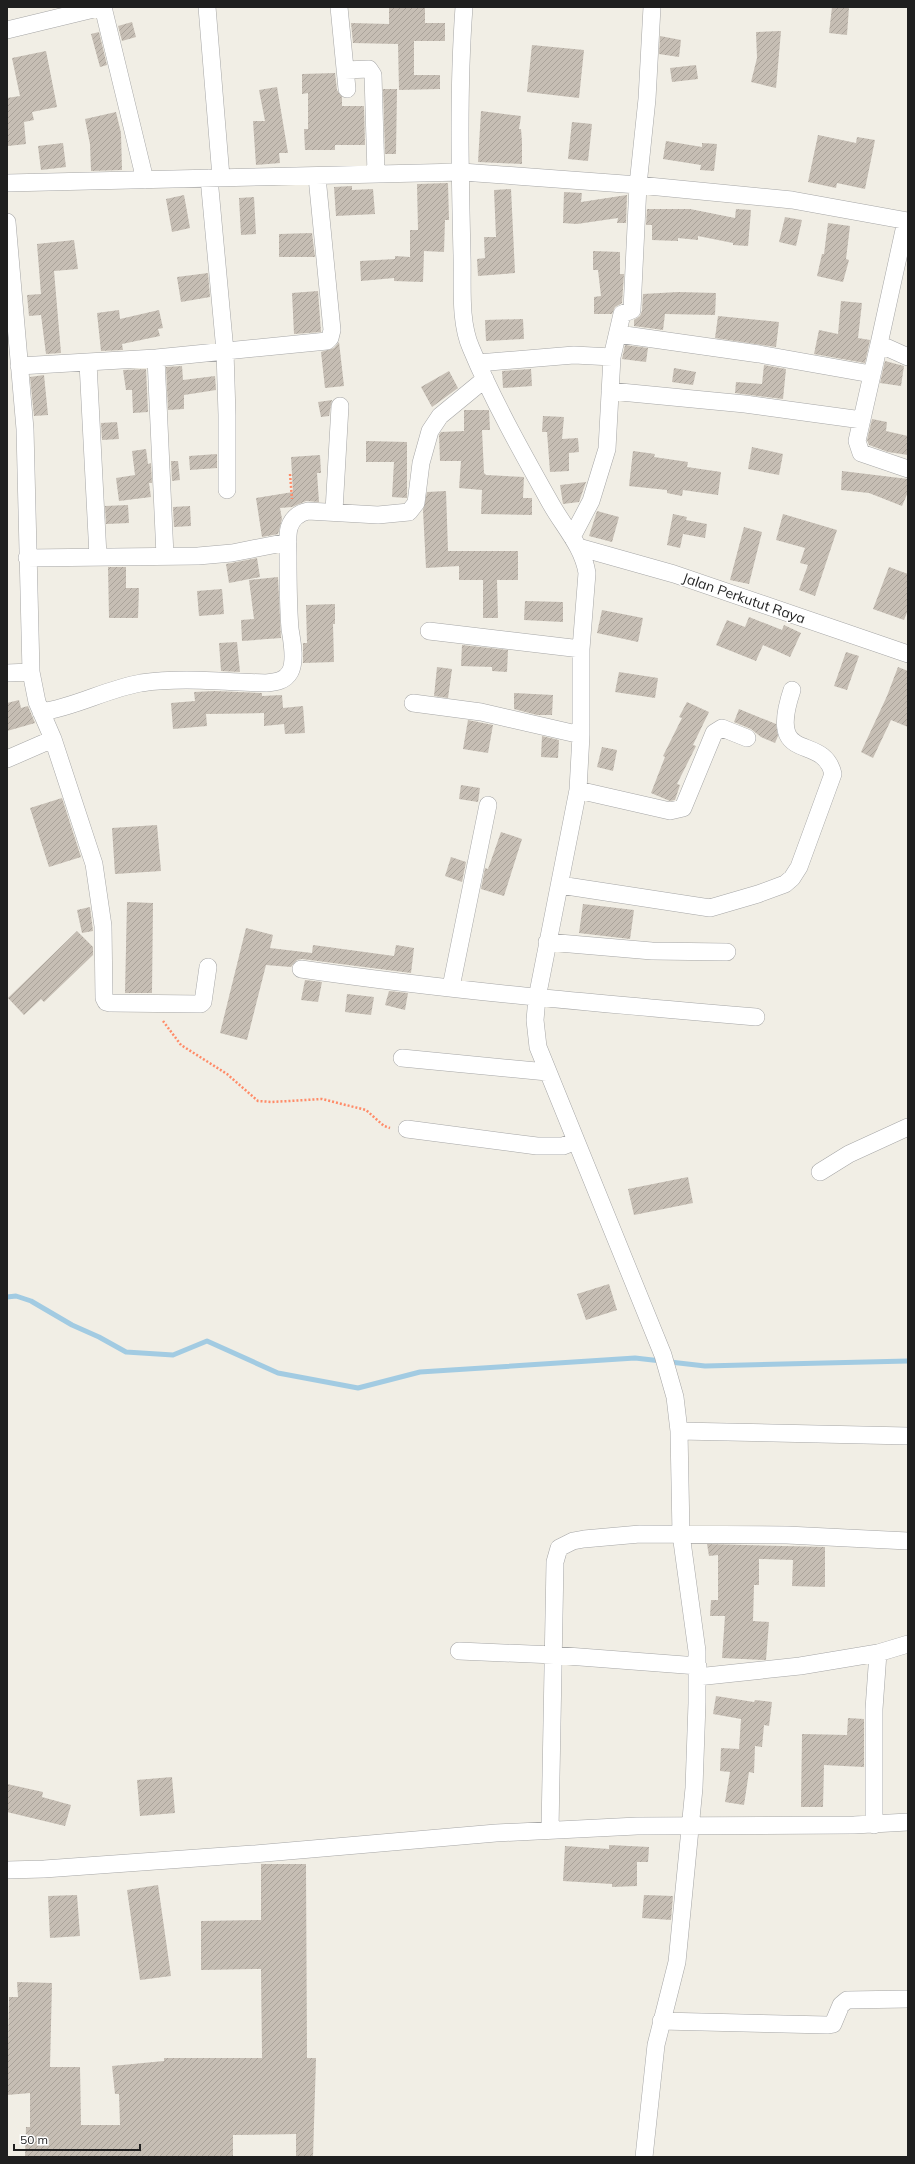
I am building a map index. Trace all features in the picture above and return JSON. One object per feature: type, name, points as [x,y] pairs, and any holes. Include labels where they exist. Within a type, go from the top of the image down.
[{"type":"street","points":[[7,30],[102,7],[145,180]]},
{"type":"street","points":[[207,7],[225,351],[227,490]]},
{"type":"street","points":[[340,7],[347,89]]},
{"type":"street","points":[[464,7],[461,93],[464,319],[466,337],[485,379],[538,480],[575,542],[585,562],[587,573],[581,649],[581,735],[578,790],[536,998],[535,1020],[538,1047],[662,1355],[670,1378],[679,1431],[681,1534],[698,1672],[694,1788],[678,1962],[661,2021],[656,2046],[644,2157]]},
{"type":"street","points":[[575,542],[591,501],[607,450],[612,357],[622,314],[632,310],[638,185],[647,99],[652,7]]},
{"type":"street","points":[[345,70],[369,69],[373,75],[376,174]]},
{"type":"street","points":[[7,183],[215,177],[318,177],[462,172],[638,185],[792,200],[907,221],[857,441],[860,451],[908,469]]},
{"type":"street","points":[[15,369],[156,358],[322,342],[330,338],[332,330],[318,177]]},
{"type":"street","points":[[7,222],[15,369],[25,429],[31,672],[41,712],[53,739],[94,864],[103,926],[104,998],[106,1002],[110,1003],[203,1003],[208,967]]},
{"type":"street","points":[[618,334],[759,354],[872,374]]},
{"type":"street","points":[[879,344],[908,357]]},
{"type":"street","points":[[478,363],[574,355],[612,357]]},
{"type":"street","points":[[156,358],[165,556]]},
{"type":"street","points":[[88,363],[98,556]]},
{"type":"street","points":[[41,712],[58,709],[140,683],[173,680],[266,683],[280,681],[286,677],[291,670],[293,653],[288,599],[288,542],[289,527],[295,518],[301,512],[308,511],[378,515],[409,512],[416,503],[421,463],[430,431],[440,416],[485,379]]},
{"type":"street","points":[[610,390],[745,404],[862,420]]},
{"type":"street","points":[[334,512],[340,406]]},
{"type":"street","points":[[27,558],[165,556],[232,553],[288,542]]},
{"type":"street","name":"Jalan Perkutut Raya","points":[[575,542],[907,650]]},
{"type":"street","points":[[429,631],[581,649]]},
{"type":"street","points":[[7,674],[31,672]]},
{"type":"street","points":[[560,885],[710,908],[758,894],[785,884],[792,878],[799,867],[833,774],[831,766],[826,758],[791,741],[785,731],[785,717],[792,690]]},
{"type":"street","points":[[413,704],[481,712],[581,735]]},
{"type":"street","points":[[578,790],[670,811],[679,810],[683,808],[714,733],[722,728],[747,738]]},
{"type":"street","points":[[7,759],[53,739]]},
{"type":"street","points":[[451,987],[488,805]]},
{"type":"street","points":[[547,942],[652,952],[727,952]]},
{"type":"street","points":[[301,969],[391,982],[451,987],[536,998],[756,1017]]},
{"type":"street","points":[[402,1058],[547,1072]]},
{"type":"street","points":[[820,1172],[849,1154],[908,1127]]},
{"type":"street","points":[[407,1130],[536,1146],[563,1146],[576,1141]]},
{"type":"street","points":[[679,1431],[908,1436]]},
{"type":"street","points":[[550,1830],[554,1655],[554,1562],[559,1548],[573,1541],[584,1539],[640,1534],[787,1535],[908,1541]]},
{"type":"street","points":[[459,1651],[554,1655],[698,1672],[771,1671],[878,1653],[908,1644]]},
{"type":"street","points":[[874,1825],[874,1709],[878,1653]]},
{"type":"street","points":[[7,1870],[78,1867],[496,1833],[550,1830],[690,1825],[874,1825],[908,1822]]},
{"type":"street","points":[[661,2021],[827,2025],[833,2024],[841,2005],[847,2000],[908,1999]]},
{"type":"path","points":[[290,474],[295,518]]},
{"type":"path","points":[[154,1004],[168,1030],[181,1045],[227,1074],[258,1101],[277,1102],[322,1099],[366,1110],[386,1128],[407,1130]]},
{"type":"building","points":[[389,7],[425,7],[425,23],[445,23],[445,41],[414,41],[414,75],[440,75],[440,89],[399,90],[398,44],[353,43],[351,23],[389,24]]},
{"type":"building","points":[[832,7],[849,7],[847,35],[829,33]]},
{"type":"building","points":[[132,22],[136,37],[122,41],[118,26]]},
{"type":"building","points":[[781,31],[776,88],[751,82],[757,58],[756,32]]},
{"type":"building","points":[[99,32],[107,65],[100,67],[91,34]]},
{"type":"building","points":[[660,36],[681,40],[679,57],[659,54]]},
{"type":"building","points":[[532,45],[584,50],[579,98],[527,92]]},
{"type":"building","points":[[46,51],[57,107],[32,112],[34,120],[24,122],[26,144],[8,146],[7,98],[20,96],[12,58]]},
{"type":"building","points":[[696,65],[698,79],[672,82],[670,68]]},
{"type":"building","points":[[335,73],[337,90],[342,97],[342,106],[364,106],[365,145],[335,145],[335,150],[305,150],[304,129],[308,129],[308,93],[302,94],[302,74]]},
{"type":"building","points":[[277,87],[288,153],[279,153],[280,163],[256,165],[253,121],[265,121],[259,90]]},
{"type":"building","points":[[383,89],[397,89],[396,154],[385,154]]},
{"type":"building","points":[[481,111],[521,116],[519,129],[521,129],[522,164],[478,162]]},
{"type":"building","points":[[116,112],[121,133],[122,170],[91,171],[90,144],[85,119]]},
{"type":"building","points":[[572,122],[592,124],[588,161],[568,159]]},
{"type":"building","points":[[818,135],[856,143],[857,137],[875,140],[865,189],[837,183],[836,188],[808,182]]},
{"type":"building","points":[[666,141],[702,147],[702,143],[717,144],[714,171],[700,170],[701,165],[663,159]]},
{"type":"building","points":[[63,143],[66,167],[41,170],[38,146]]},
{"type":"building","points":[[448,183],[449,220],[445,220],[444,252],[424,251],[423,282],[394,281],[394,278],[361,281],[360,261],[395,259],[395,256],[410,257],[410,230],[418,230],[417,184]]},
{"type":"building","points":[[352,186],[352,190],[373,189],[375,214],[336,216],[334,187]]},
{"type":"building","points":[[511,189],[515,273],[478,276],[477,259],[485,258],[484,237],[496,237],[494,190]]},
{"type":"building","points":[[564,192],[582,193],[581,202],[627,195],[626,223],[617,223],[618,218],[577,224],[563,223]]},
{"type":"building","points":[[184,195],[190,228],[172,232],[166,199]]},
{"type":"building","points":[[254,197],[256,234],[241,235],[239,198]]},
{"type":"building","points":[[647,209],[690,209],[735,218],[736,209],[751,210],[748,246],[733,245],[733,243],[698,236],[698,240],[678,238],[678,241],[652,240],[652,225],[646,225]]},
{"type":"building","points":[[785,217],[802,220],[796,246],[779,242]]},
{"type":"building","points":[[828,223],[850,226],[846,259],[849,260],[843,282],[817,276],[822,254],[824,254]]},
{"type":"building","points":[[312,233],[315,257],[279,257],[279,234]]},
{"type":"building","points":[[74,240],[78,269],[54,271],[61,353],[46,354],[41,315],[29,316],[27,295],[41,294],[37,244]]},
{"type":"building","points":[[593,251],[620,252],[620,274],[624,274],[622,303],[615,307],[612,314],[594,314],[594,297],[601,296],[598,270],[593,270]]},
{"type":"building","points":[[208,273],[210,297],[181,302],[177,277]]},
{"type":"building","points":[[318,291],[321,332],[294,334],[292,293]]},
{"type":"building","points":[[678,292],[716,293],[715,315],[665,314],[663,330],[634,326],[634,320],[640,316],[642,311],[643,294]]},
{"type":"building","points":[[841,301],[862,303],[858,338],[870,340],[865,363],[814,354],[819,330],[838,334]]},
{"type":"building","points":[[119,310],[120,319],[159,310],[163,328],[158,329],[160,336],[122,344],[123,350],[101,351],[97,313]]},
{"type":"building","points":[[718,316],[779,322],[776,347],[715,338]]},
{"type":"building","points":[[523,319],[524,339],[486,341],[485,320]]},
{"type":"building","points":[[339,342],[344,386],[325,388],[321,352],[334,348]]},
{"type":"building","points":[[625,345],[648,348],[646,362],[622,359]]},
{"type":"building","points":[[885,361],[904,366],[901,386],[880,383]]},
{"type":"building","points":[[764,365],[786,369],[783,399],[735,393],[736,382],[762,384]]},
{"type":"building","points":[[182,366],[183,380],[215,376],[216,390],[184,395],[184,409],[168,410],[166,367]]},
{"type":"building","points":[[674,368],[696,372],[693,385],[672,382]]},
{"type":"building","points":[[146,369],[148,412],[133,413],[132,390],[126,390],[123,370]]},
{"type":"building","points":[[531,369],[532,386],[503,388],[502,371]]},
{"type":"building","points":[[449,371],[458,388],[432,407],[421,387]]},
{"type":"building","points":[[44,375],[48,415],[34,416],[30,377]]},
{"type":"building","points":[[332,400],[329,416],[321,417],[318,402]]},
{"type":"building","points":[[464,410],[489,410],[490,430],[482,430],[484,473],[486,475],[524,477],[523,498],[532,498],[532,515],[481,514],[482,490],[459,488],[461,461],[440,461],[439,435],[441,432],[464,431]]},
{"type":"building","points":[[543,416],[564,417],[562,439],[578,438],[579,452],[569,453],[569,471],[550,472],[547,432],[542,432]]},
{"type":"building","points":[[872,419],[887,422],[886,431],[908,436],[908,455],[888,452],[869,445],[867,440]]},
{"type":"building","points":[[117,422],[119,439],[102,440],[101,423]]},
{"type":"building","points":[[366,441],[407,442],[407,498],[392,497],[394,462],[366,462]]},
{"type":"building","points":[[752,447],[783,454],[779,475],[748,469]]},
{"type":"building","points":[[146,449],[148,464],[151,463],[152,483],[149,483],[151,497],[119,501],[116,478],[135,475],[132,451]]},
{"type":"building","points":[[633,451],[655,454],[654,457],[688,462],[687,467],[721,472],[718,495],[683,490],[682,496],[667,493],[667,490],[629,486]]},
{"type":"building","points":[[217,454],[217,468],[190,470],[189,456]]},
{"type":"building","points":[[320,455],[321,473],[317,473],[319,502],[306,501],[292,507],[280,508],[282,519],[278,534],[262,537],[256,498],[293,492],[291,457]]},
{"type":"building","points":[[171,461],[178,461],[180,480],[172,481]]},
{"type":"building","points":[[842,471],[908,479],[908,492],[902,506],[869,493],[841,490]]},
{"type":"building","points":[[586,482],[579,502],[563,504],[560,485]]},
{"type":"building","points":[[446,491],[448,551],[518,551],[518,580],[497,580],[498,618],[483,618],[483,580],[459,580],[459,566],[426,568],[423,510],[427,492]]},
{"type":"building","points":[[128,505],[129,523],[106,524],[105,506]]},
{"type":"building","points":[[190,506],[191,526],[174,527],[173,507]]},
{"type":"building","points":[[597,511],[619,517],[612,542],[589,536]]},
{"type":"building","points":[[673,514],[687,517],[686,520],[707,524],[705,538],[683,534],[680,548],[667,545]]},
{"type":"building","points":[[783,514],[837,530],[815,596],[799,590],[808,565],[800,563],[805,548],[776,540]]},
{"type":"building","points":[[744,527],[762,532],[749,584],[730,580]]},
{"type":"building","points":[[257,558],[260,577],[229,583],[226,564]]},
{"type":"building","points":[[108,567],[126,567],[126,588],[139,588],[138,618],[109,618]]},
{"type":"building","points":[[889,567],[908,574],[908,610],[904,620],[873,609]]},
{"type":"building","points":[[278,577],[281,638],[242,641],[241,620],[254,619],[249,580]]},
{"type":"building","points":[[222,589],[224,614],[199,616],[197,591]]},
{"type":"building","points":[[525,601],[563,602],[563,622],[524,620]]},
{"type":"building","points":[[335,604],[335,624],[333,624],[334,662],[303,663],[303,643],[307,643],[306,605]]},
{"type":"building","points":[[602,610],[643,618],[638,642],[597,633]]},
{"type":"building","points":[[749,617],[782,630],[784,625],[801,633],[790,657],[763,645],[756,661],[716,645],[727,620],[745,627]]},
{"type":"building","points":[[237,642],[240,672],[221,671],[219,643]]},
{"type":"building","points":[[462,645],[508,650],[507,672],[492,671],[492,667],[461,666]]},
{"type":"building","points":[[846,652],[859,656],[847,690],[834,686]]},
{"type":"building","points":[[437,667],[452,669],[448,698],[434,696]]},
{"type":"building","points":[[898,667],[908,671],[908,727],[891,720],[873,758],[861,752],[887,696]]},
{"type":"building","points":[[619,672],[658,678],[655,698],[615,692]]},
{"type":"building","points":[[215,691],[262,693],[262,696],[282,695],[283,708],[303,706],[305,733],[285,734],[284,724],[264,726],[264,713],[206,714],[207,726],[173,729],[171,703],[195,701],[194,692]]},
{"type":"building","points":[[514,693],[553,695],[552,715],[537,715],[514,709]]},
{"type":"building","points":[[19,700],[21,708],[28,706],[35,723],[7,731],[7,703]]},
{"type":"building","points":[[687,702],[709,712],[693,745],[696,746],[677,784],[680,785],[675,800],[670,801],[651,793],[665,757],[663,756],[682,718],[679,717]]},
{"type":"building","points":[[739,709],[776,724],[778,736],[775,743],[761,737],[751,729],[734,722]]},
{"type":"building","points":[[468,720],[493,725],[488,753],[463,749]]},
{"type":"building","points":[[542,736],[559,740],[558,758],[541,757]]},
{"type":"building","points":[[602,747],[617,750],[613,771],[597,767]]},
{"type":"building","points":[[461,785],[480,788],[478,802],[459,799]]},
{"type":"building","points":[[62,798],[81,857],[49,867],[30,808]]},
{"type":"building","points":[[157,825],[161,871],[115,874],[112,828]]},
{"type":"building","points":[[501,832],[522,839],[504,896],[481,889],[485,868],[488,869]]},
{"type":"building","points":[[451,857],[466,862],[462,882],[445,876]]},
{"type":"building","points":[[127,902],[153,903],[152,993],[125,993]]},
{"type":"building","points":[[583,904],[634,910],[630,939],[579,933]]},
{"type":"building","points":[[90,907],[93,931],[82,933],[77,910]]},
{"type":"building","points":[[246,928],[273,935],[270,948],[312,953],[313,945],[394,956],[396,945],[414,948],[411,973],[302,959],[297,960],[291,967],[266,965],[247,1040],[220,1033]]},
{"type":"building","points":[[77,931],[93,947],[93,955],[44,1002],[41,999],[24,1015],[8,998]]},
{"type":"building","points":[[305,980],[322,982],[318,1002],[301,1000]]},
{"type":"building","points":[[389,991],[408,993],[405,1010],[385,1005]]},
{"type":"building","points":[[347,994],[374,997],[371,1015],[345,1012]]},
{"type":"building","points":[[688,1177],[693,1203],[634,1215],[628,1189]]},
{"type":"building","points":[[609,1284],[617,1310],[586,1320],[577,1294]]},
{"type":"building","points":[[707,1544],[825,1547],[825,1587],[792,1586],[793,1560],[759,1559],[759,1585],[754,1585],[753,1621],[769,1622],[766,1660],[722,1658],[725,1616],[710,1616],[711,1600],[718,1600],[718,1555],[709,1556]]},
{"type":"building","points":[[716,1696],[754,1702],[755,1700],[772,1702],[769,1726],[764,1725],[762,1747],[755,1746],[754,1773],[749,1772],[744,1805],[725,1802],[730,1772],[720,1771],[721,1748],[739,1749],[741,1719],[713,1714]]},
{"type":"building","points":[[848,1718],[864,1719],[864,1767],[824,1765],[823,1807],[801,1807],[802,1734],[847,1735]]},
{"type":"building","points":[[172,1777],[175,1813],[140,1816],[137,1780]]},
{"type":"building","points":[[7,1784],[43,1792],[42,1797],[71,1805],[65,1826],[7,1812]]},
{"type":"building","points":[[609,1845],[649,1847],[648,1862],[637,1862],[637,1886],[612,1887],[612,1884],[563,1881],[565,1846],[609,1849]]},
{"type":"building","points":[[261,1864],[306,1864],[307,2058],[316,2058],[313,2157],[296,2157],[296,2134],[233,2135],[233,2157],[25,2157],[26,2127],[30,2127],[30,2093],[7,2095],[9,1997],[18,1997],[17,1982],[52,1983],[50,2067],[80,2067],[81,2125],[120,2125],[119,2094],[115,2094],[112,2066],[164,2061],[164,2058],[262,2058],[261,1969],[201,1970],[201,1921],[261,1920]]},
{"type":"building","points":[[158,1885],[171,1976],[140,1980],[127,1890]]},
{"type":"building","points":[[77,1895],[80,1936],[50,1938],[48,1896]]},
{"type":"building","points":[[644,1895],[673,1896],[671,1920],[642,1918]]},
{"type":"waterway","points":[[7,1297],[16,1296],[31,1301],[72,1325],[99,1337],[126,1352],[173,1355],[207,1341],[278,1373],[358,1388],[420,1372],[635,1358],[705,1366],[908,1361]]}]
